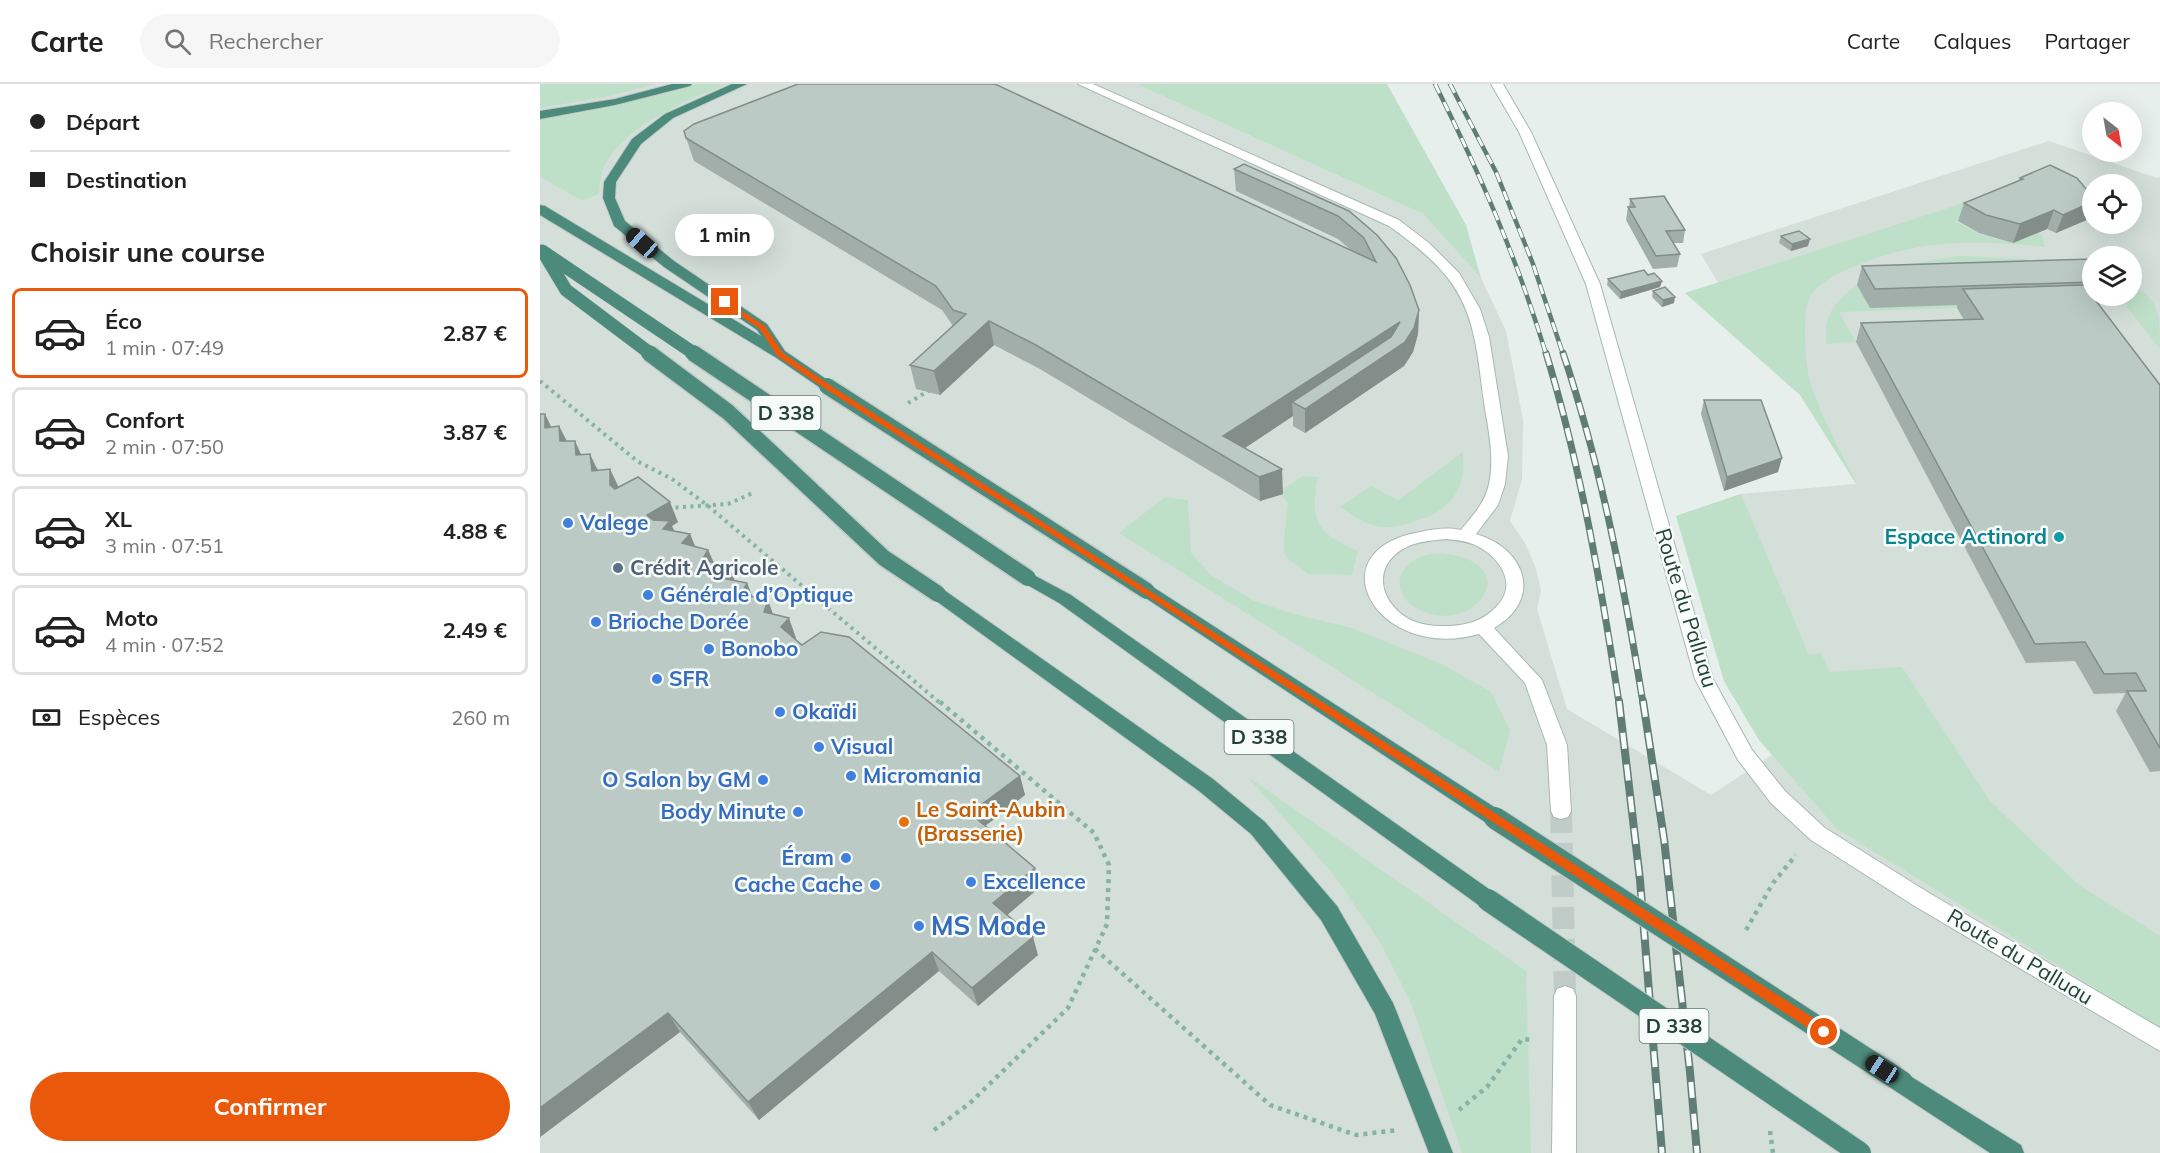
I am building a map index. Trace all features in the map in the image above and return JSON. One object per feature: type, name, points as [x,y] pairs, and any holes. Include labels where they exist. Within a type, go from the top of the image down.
[{"type":"highway","points":[[540,115],[615,102],[686,84]]},
{"type":"highway","points":[[741,84],[669,116],[636,142],[610,182],[609,198],[619,223],[669,264],[762,327],[780,354]]},
{"type":"highway","name":"D 338","points":[[540,209],[780,354],[2012,1153]]},
{"type":"highway","points":[[541,250],[566,290],[728,412],[884,558],[938,594],[1206,786],[1258,828],[1329,913],[1385,1010],[1441,1153]]},
{"type":"highway","name":"D 338","points":[[541,250],[1028,578],[1065,599],[1488,900],[1860,1153]]},
{"type":"street","points":[[1085,84],[1394,223],[1424,246],[1454,276],[1473,309],[1482,337],[1500,456],[1497,484],[1490,505],[1465,536]]},
{"type":"street","name":"Route du Palluau","points":[[1497,84],[1525,132],[1593,284],[1704,679],[1745,755],[1778,797],[1818,834],[1922,899],[2160,1040]]},
{"type":"street","points":[[1426,534],[1465,536],[1486,543],[1503,555],[1513,570],[1517,586],[1513,602],[1501,616],[1483,627],[1463,632],[1441,633],[1419,630],[1400,622],[1385,611],[1375,597],[1371,584],[1373,570],[1381,557],[1392,547],[1426,534]]},
{"type":"street","points":[[1483,627],[1533,680],[1557,745],[1561,811]]},
{"type":"street","points":[[1564,1153],[1565,996]]},
{"type":"path","points":[[540,381],[637,461],[672,479],[707,505],[1094,833],[1109,865],[1107,924],[1068,1008],[970,1103],[934,1130]]},
{"type":"path","points":[[908,404],[928,392],[936,384]]},
{"type":"path","points":[[662,509],[728,504],[755,492]]},
{"type":"path","points":[[1746,930],[1773,883],[1799,851]]},
{"type":"path","points":[[1095,949],[1270,1105],[1356,1135],[1431,1125],[1476,1100],[1503,1070],[1522,1039],[1565,1042]]},
{"type":"path","points":[[1770,1131],[1773,1153]]},
{"type":"shaded area","points":[[540,84],[1136,84],[1423,214],[1481,278],[1506,331],[1523,420],[1522,479],[1510,521],[1525,543],[1535,566],[1541,590],[1537,609],[1567,709],[1711,795],[1772,755],[1759,740],[1724,681],[1676,516],[1741,494],[1856,484],[1800,395],[1685,293],[1718,283],[1701,254],[2049,141],[2082,152],[2082,162],[2110,162],[2157,178],[2160,177],[2160,1153],[540,1153]]},
{"type":"green space","points":[[540,84],[655,84],[605,97],[540,108]]},
{"type":"green space","points":[[697,84],[728,84],[677,106],[642,126],[627,138],[604,166],[599,194],[584,200],[578,199],[540,176],[540,118],[582,113]]},
{"type":"green space","points":[[1136,84],[1387,84],[1466,225],[1481,278],[1423,214]]},
{"type":"green space","points":[[1985,196],[1994,205],[1955,221],[1979,234],[2013,243],[2038,233],[2042,235],[2045,247],[1967,243],[1918,247],[1869,260],[1844,271],[1819,286],[1809,299],[1805,342],[1811,385],[1826,423],[1857,485],[1800,395],[1685,293]]},
{"type":"green space","points":[[1962,256],[2026,259],[2062,265],[2082,286],[2082,303],[1839,312],[1856,342],[1826,344],[1826,326],[1829,316],[1838,301],[1852,289],[1887,271],[1927,261]]},
{"type":"green space","points":[[2142,292],[2153,303],[2159,318],[2160,349],[2126,306],[2142,306]]},
{"type":"green space","points":[[1463,452],[1460,486],[1449,503],[1431,515],[1401,525],[1382,527],[1355,517],[1340,507],[1371,486],[1398,500]]},
{"type":"green space","points":[[1303,476],[1318,477],[1315,492],[1316,515],[1325,532],[1358,551],[1352,575],[1309,574],[1287,558],[1283,549],[1288,503],[1279,492]]},
{"type":"green space","points":[[1741,494],[1809,655],[1821,653],[1830,672],[1902,667],[1991,802],[2078,884],[2160,936],[2160,1028],[1837,829],[1759,740],[1724,681],[1676,516]]},
{"type":"green space","points":[[1165,497],[1188,500],[1191,553],[1211,575],[1254,601],[1298,615],[1352,628],[1442,664],[1491,692],[1510,730],[1499,772],[1119,533]]},
{"type":"green space","points":[[1440,553],[1468,559],[1484,571],[1488,584],[1483,597],[1471,608],[1453,615],[1433,615],[1412,605],[1406,600],[1400,588],[1403,570],[1408,565],[1420,557]]},
{"type":"green space","points":[[1247,776],[1526,971],[1531,1153],[1462,1153],[1411,1003],[1381,944],[1333,874]]},
{"type":"building","points":[[798,84],[995,84],[1376,262],[1364,238],[1338,216],[1234,169],[1244,164],[1349,211],[1377,235],[1396,258],[1410,285],[1419,310],[1414,328],[1405,342],[1305,409],[1292,402],[1391,337],[1400,322],[1223,436],[1282,469],[1259,477],[1036,345],[989,321],[934,371],[910,365],[966,314],[953,310],[936,286],[686,138],[684,131],[694,124]]},
{"type":"building","points":[[2050,165],[2077,178],[2082,184],[2082,206],[2063,215],[2054,210],[2020,224],[1986,215],[1964,203],[2023,179],[2020,178]]},
{"type":"building","points":[[1664,196],[1685,230],[1666,231],[1680,254],[1656,256],[1628,207],[1635,207],[1630,199]]},
{"type":"building","points":[[1799,231],[1810,239],[1792,244],[1781,236]]},
{"type":"building","points":[[2082,259],[2082,282],[1875,289],[1862,266]]},
{"type":"building","points":[[1644,270],[1648,275],[1654,273],[1662,281],[1621,292],[1608,279]]},
{"type":"building","name":"Espace Actinord","points":[[2082,285],[2082,306],[2100,306],[2160,385],[2160,748],[2127,691],[2146,691],[2136,673],[2104,674],[2085,642],[2035,644],[1861,323],[1983,319],[1963,289]]},
{"type":"building","points":[[1665,287],[1675,297],[1663,300],[1653,291]]},
{"type":"building","points":[[1704,400],[1761,400],[1782,458],[1727,477]]},
{"type":"building","points":[[540,414],[545,414],[545,428],[559,426],[560,441],[575,441],[576,455],[590,454],[592,471],[610,469],[610,485],[615,489],[638,477],[670,502],[647,515],[653,520],[670,521],[663,529],[690,534],[682,543],[708,550],[702,560],[729,566],[721,578],[747,583],[741,594],[768,600],[764,612],[789,618],[781,627],[802,645],[821,632],[849,637],[1020,776],[970,813],[1035,868],[993,903],[1033,937],[972,988],[932,952],[748,1102],[668,1013],[540,1108]]},
{"type":"tunnel","points":[[1561,811],[1565,996]]},
{"type":"railway","points":[[1435,84],[1496,217],[1523,284],[1546,354]]},
{"type":"railway","points":[[1450,84],[1496,172],[1533,264],[1563,354]]},
{"type":"railway","points":[[1546,353],[1570,439],[1589,526],[1619,703]]},
{"type":"railway","points":[[1563,353],[1600,482],[1628,614],[1643,703]]},
{"type":"railway","points":[[1619,701],[1640,880],[1662,1153]]},
{"type":"railway","points":[[1643,701],[1664,839],[1697,1153]]},
{"type":"place","name":"Valege","points":[[568,523]]},
{"type":"place","name":"Espace Actinord","points":[[2059,537]]},
{"type":"place","name":"Crédit Agricole","points":[[618,568]]},
{"type":"place","name":"Générale d’Optique","points":[[648,595]]},
{"type":"place","name":"Brioche Dorée","points":[[596,622]]},
{"type":"place","name":"Bonobo","points":[[709,649]]},
{"type":"place","name":"SFR","points":[[657,679]]},
{"type":"place","name":"Okaïdi","points":[[780,712]]},
{"type":"place","name":"Visual","points":[[819,747]]},
{"type":"place","name":"Micromania","points":[[851,776]]},
{"type":"place","name":"O Salon by GM","points":[[763,780]]},
{"type":"place","name":"Body Minute","points":[[798,812]]},
{"type":"place","name":"Le Saint-Aubin (Brasserie)","points":[[904,822]]},
{"type":"place","name":"Éram","points":[[846,858]]},
{"type":"place","name":"Excellence","points":[[971,882]]},
{"type":"place","name":"Cache Cache","points":[[875,885]]},
{"type":"place","name":"MS Mode","points":[[919,926]]},
{"type":"route","points":[[725,302],[762,327],[780,354],[827,386],[1147,591],[1824,1032]]}]
